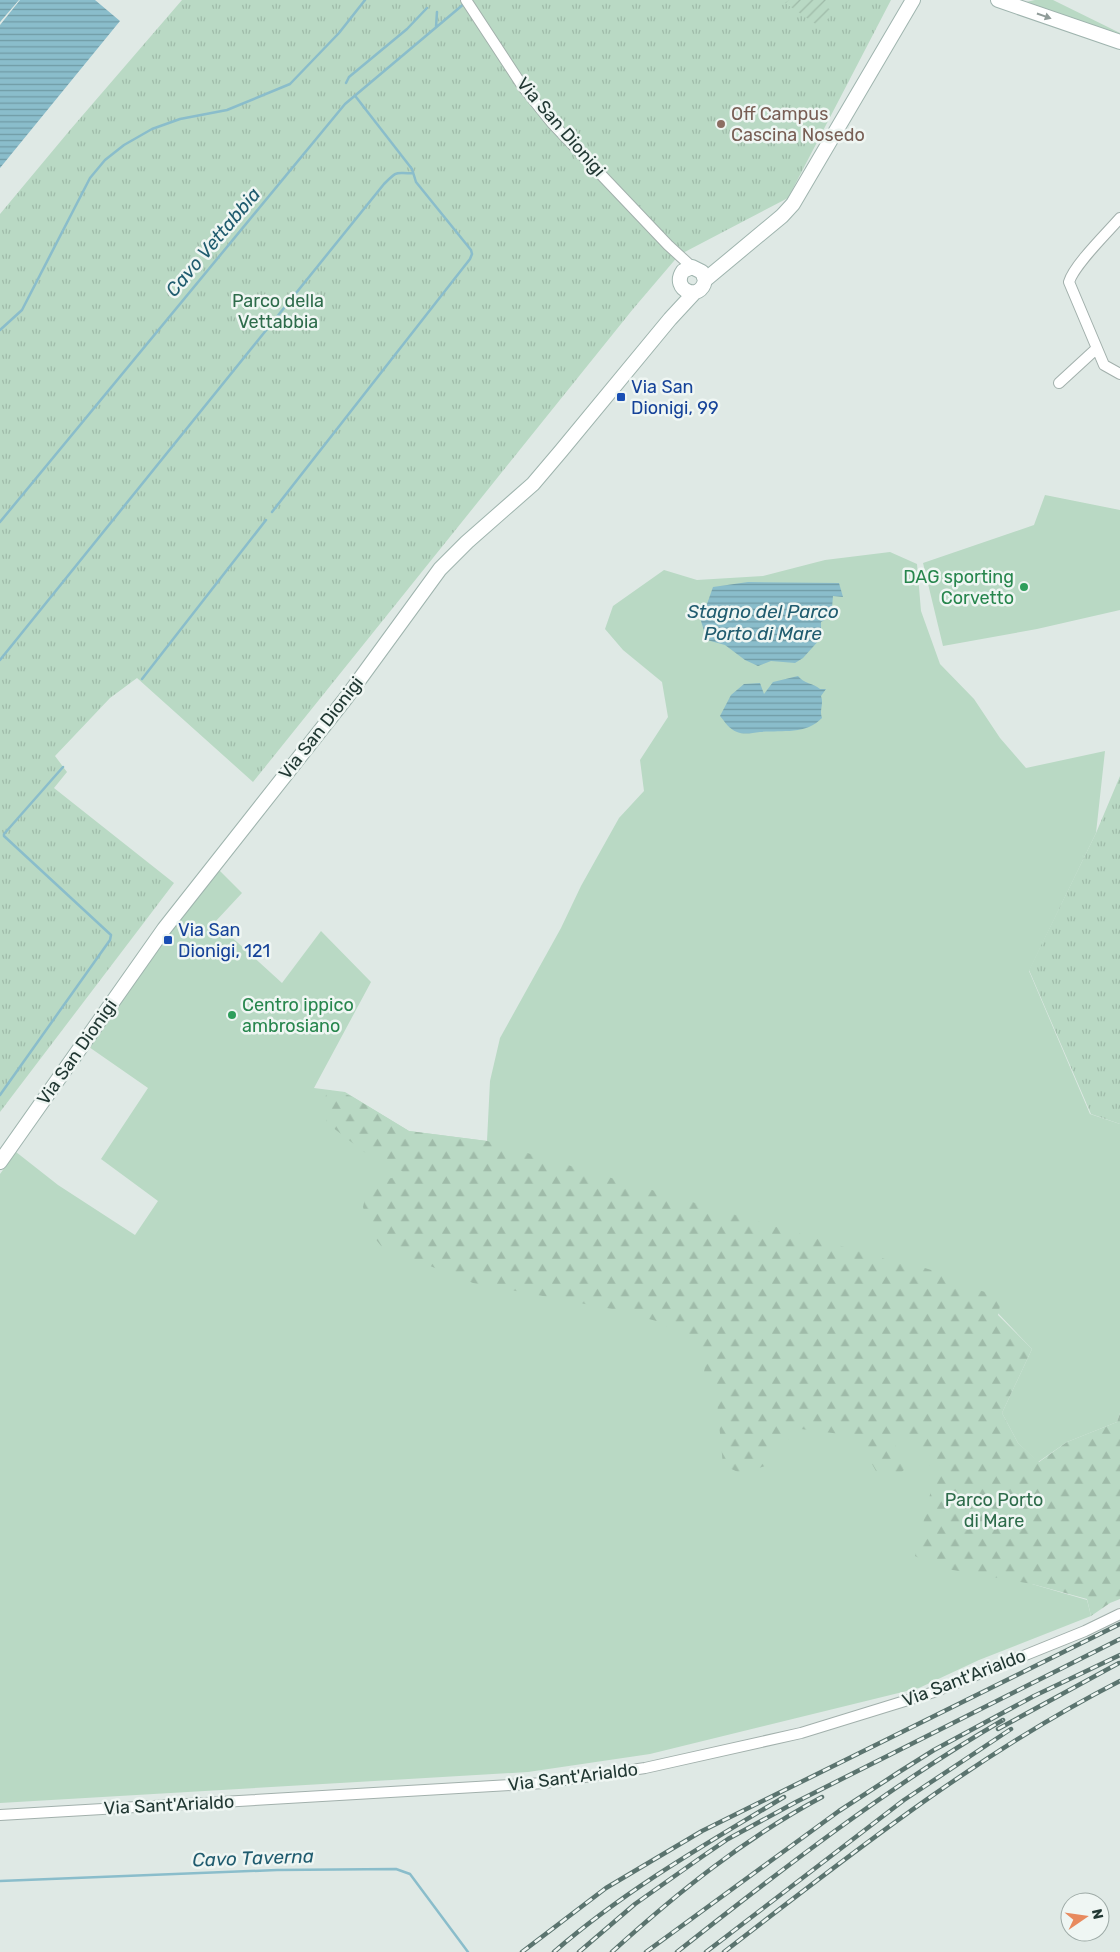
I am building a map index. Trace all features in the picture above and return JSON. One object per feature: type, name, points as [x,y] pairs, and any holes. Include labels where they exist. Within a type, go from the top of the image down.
[{"type":"street","name":"Via San Dionigi","points":[[689,290],[680,278],[734,255],[782,216],[793,204],[914,0]]},
{"type":"street","points":[[998,0],[1120,42]]},
{"type":"street","name":"Via San Dionigi","points":[[0,1162],[164,929],[346,698],[440,569],[533,483],[561,452],[670,319],[689,290],[702,288],[695,272],[552,123],[523,87],[468,3]]},
{"type":"street","points":[[1120,218],[1078,267],[1069,282],[1104,366],[1120,374]]},
{"type":"street","points":[[1059,383],[1096,349]]},
{"type":"street","name":"Via Sant'Arialdo","points":[[0,1815],[544,1783],[645,1768],[801,1733],[934,1692],[1085,1631],[1120,1614]]},
{"type":"green space","name":"Parco della Vettabbia","points":[[182,0],[891,0],[788,198],[679,255],[633,309],[253,782],[137,678],[110,698],[55,756],[67,772],[54,788],[174,883],[0,1112],[0,214]]},
{"type":"green space","points":[[789,0],[829,0],[825,6],[834,12],[820,27],[785,3]]},
{"type":"green space","points":[[1053,0],[1120,33],[1120,36],[1027,6],[1026,2]]},
{"type":"green space","name":"DAG sporting Corvetto","points":[[1045,495],[1120,510],[1120,610],[1037,629],[943,646],[923,563],[1034,525]]},
{"type":"green space","name":"Parco Porto di Mare","points":[[890,552],[917,564],[921,611],[940,664],[974,699],[1000,738],[1026,768],[1105,751],[1096,833],[1029,971],[1090,1114],[1120,1124],[1120,1413],[1117,1422],[1067,1442],[1038,1462],[1018,1443],[1002,1413],[1032,1349],[976,1290],[1032,1584],[1087,1600],[1091,1616],[979,1660],[919,1688],[650,1754],[528,1772],[0,1803],[0,1174],[16,1152],[58,1185],[135,1235],[158,1201],[101,1159],[148,1088],[89,1047],[215,866],[242,893],[215,922],[282,983],[321,931],[371,982],[314,1088],[345,1092],[409,1131],[487,1141],[490,1081],[500,1038],[619,818],[644,791],[640,760],[668,717],[662,682],[623,650],[605,629],[613,606],[664,570],[697,580],[763,576],[825,560]]},
{"type":"green space","points":[[1120,776],[1120,1124],[1091,1114],[1029,970],[1096,833]]},
{"type":"green space","name":"Parco Porto di Mare","points":[[328,1090],[351,1096],[409,1131],[487,1141],[905,1265],[923,1267],[975,1289],[1002,1297],[998,1315],[1032,1349],[1002,1413],[1018,1443],[1039,1462],[1067,1442],[1117,1422],[1120,1413],[1120,1599],[1110,1603],[1091,1616],[1087,1599],[1032,1584],[936,1567],[915,1556],[935,1474],[913,1440],[896,1435],[895,1444],[904,1470],[893,1479],[876,1471],[856,1436],[801,1429],[775,1451],[765,1466],[742,1474],[723,1465],[717,1402],[703,1379],[707,1351],[660,1322],[612,1309],[473,1283],[382,1247],[369,1231],[363,1207],[367,1190],[381,1180],[392,1178],[403,1172],[380,1157],[364,1152],[327,1123],[323,1103]]},
{"type":"water","points":[[0,0],[19,0],[0,22]]},
{"type":"water","points":[[20,0],[95,0],[120,21],[0,168],[0,25]]},
{"type":"water","name":"Stagno del Parco Porto di Mare","points":[[748,582],[839,583],[843,597],[833,596],[832,608],[826,610],[828,618],[821,622],[821,638],[803,658],[795,663],[771,661],[758,666],[745,660],[725,645],[707,640],[701,621],[713,587]]},
{"type":"water","name":"Stagno del Parco Porto di Mare","points":[[798,676],[803,681],[820,689],[826,689],[821,696],[822,718],[809,727],[793,731],[748,734],[732,729],[720,716],[731,695],[744,684],[760,683],[764,694],[773,682]]},
{"type":"waterway","points":[[0,330],[22,310],[90,178],[105,160],[124,145],[152,129],[180,119],[227,110],[290,84],[339,33],[365,0]]},
{"type":"waterway","name":"Cavo Vettabbia","points":[[0,522],[345,104],[465,3]]},
{"type":"waterway","points":[[346,83],[349,77],[407,29],[427,8]]},
{"type":"waterway","points":[[436,27],[437,12]]},
{"type":"waterway","points":[[272,512],[472,254],[471,250],[416,182],[412,169],[356,97]]},
{"type":"waterway","points":[[0,660],[384,184],[397,173],[413,173]]},
{"type":"waterway","points":[[142,679],[266,520]]},
{"type":"waterway","points":[[0,1095],[110,940],[111,935],[4,836],[63,767]]},
{"type":"waterway","name":"Cavo Taverna","points":[[0,1881],[277,1870],[396,1869],[410,1874],[468,1952]]},
{"type":"railway","points":[[522,1952],[606,1888],[702,1831],[1120,1624]]},
{"type":"railway","points":[[579,1952],[635,1904],[728,1839],[796,1802],[1120,1639]]},
{"type":"railway","points":[[646,1952],[839,1811],[934,1750],[1034,1696],[1120,1655]]},
{"type":"railway","points":[[998,1729],[1119,1663]]},
{"type":"railway","points":[[724,1952],[867,1842],[965,1773],[1016,1740],[1120,1681]]},
{"type":"railway","points":[[677,1952],[836,1830],[918,1773],[1003,1720]]},
{"type":"railway","points":[[706,1952],[904,1800],[1011,1729]]},
{"type":"railway","points":[[554,1952],[636,1889],[784,1797]]},
{"type":"railway","points":[[612,1952],[712,1868],[766,1830],[822,1797]]},
{"type":"place","name":"Off Campus Cascina Nosedo","points":[[721,124]]},
{"type":"place","name":"Via San Dionigi, 99","points":[[621,397]]},
{"type":"place","name":"DAG sporting Corvetto","points":[[1024,587]]},
{"type":"place","name":"Via San Dionigi, 121","points":[[168,940]]},
{"type":"place","name":"Centro ippico ambrosiano","points":[[232,1015]]}]
